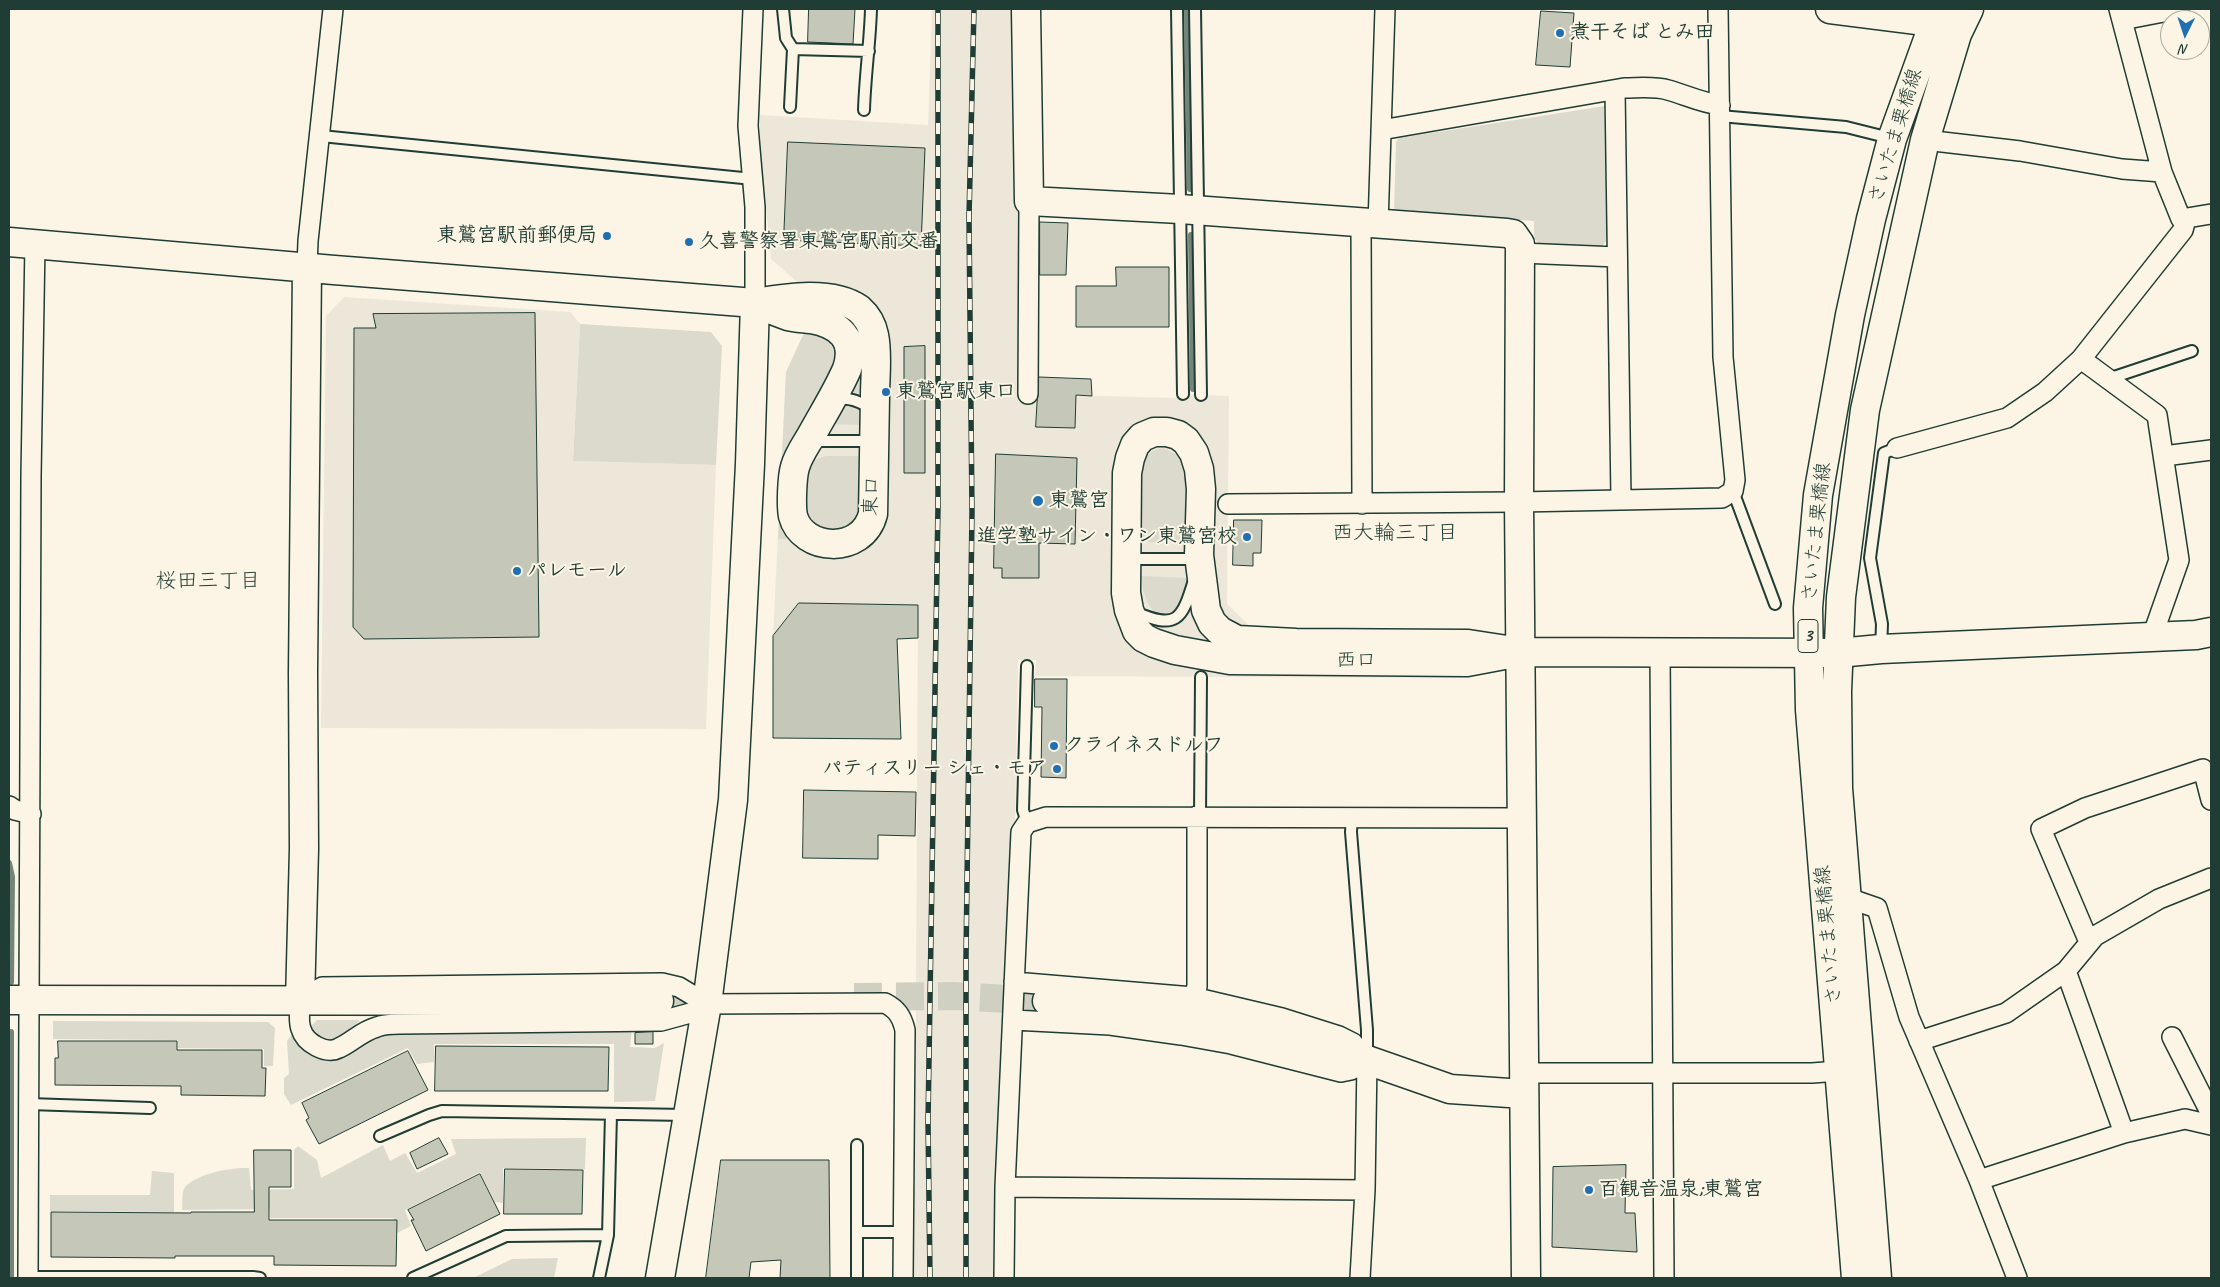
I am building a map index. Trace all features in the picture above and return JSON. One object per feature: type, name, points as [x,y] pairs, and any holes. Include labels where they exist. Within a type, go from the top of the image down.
[{"type":"street","points":[[333,9],[321,136],[308,241],[301,1029],[306,1040],[319,1048],[330,1050],[338,1049],[376,1027],[388,1025],[661,1021],[694,1012],[707,1004]]},
{"type":"street","points":[[660,1278],[716,945],[734,778],[750,464],[756,244],[748,126],[753,9]]},
{"type":"street","points":[[1026,9],[1029,201],[1028,394]]},
{"type":"street","points":[[1362,504],[1370,224],[1381,130],[1385,9]]},
{"type":"street","points":[[1228,504],[1362,504],[1722,498],[1733,491],[1735,480],[1723,357],[1718,9]]},
{"type":"street","points":[[1830,9],[1936,15],[1957,34]]},
{"type":"street","name":"さいたま栗橋線","points":[[1877,1278],[1838,788],[1838,653],[1841,597],[1865,410],[1925,140],[1957,34],[1969,9]]},
{"type":"street","points":[[2179,9],[2121,14],[2162,172],[2180,220],[2211,214]]},
{"type":"street","name":"さいたま栗橋線","points":[[1856,1278],[1810,710],[1808,608],[1821,476],[1850,315],[1871,219],[1892,139],[1936,15]]},
{"type":"street","points":[[1381,130],[1624,88],[1659,89],[1705,103],[1720,111]]},
{"type":"street","points":[[1615,90],[1621,500]]},
{"type":"street","points":[[1925,140],[2020,151],[2122,169],[2162,172]]},
{"type":"street","points":[[1029,201],[1189,210],[1507,233],[1513,234],[1520,244],[1519,502],[1526,1278]]},
{"type":"street","points":[[1897,448],[2007,418],[2045,392],[2081,359],[2183,230],[2186,218]]},
{"type":"street","points":[[28,1278],[29,1104],[19,1000],[31,814],[31,486],[22,243],[308,268],[754,303]]},
{"type":"street","points":[[1521,253],[1617,257]]},
{"type":"street","name":"東口","points":[[803,297],[840,302],[860,310],[871,324],[874,337],[875,411],[873,514],[870,526],[859,538],[839,544],[821,541],[806,534],[793,517],[795,468],[850,361],[851,353],[848,342],[843,333],[825,322],[789,316],[754,303],[803,297]]},
{"type":"street","points":[[2081,359],[2157,415],[2179,560],[2152,637]]},
{"type":"street","name":"西口","points":[[1154,432],[1166,432],[1178,435],[1186,441],[1194,453],[1199,469],[1201,489],[1199,555],[1206,610],[1212,623],[1220,631],[1237,640],[1270,643],[1468,644],[1520,652],[1467,662],[1230,660],[1175,650],[1144,638],[1132,623],[1126,593],[1127,473],[1135,445],[1142,437],[1154,432]]},
{"type":"street","points":[[2164,456],[2211,450]]},
{"type":"street","points":[[1520,652],[1838,653],[1881,649],[2152,637],[2211,632]]},
{"type":"street","points":[[1660,651],[1664,1278]]},
{"type":"street","points":[[2089,942],[2040,829],[2085,808],[2203,768],[2211,800]]},
{"type":"street","points":[[9,806],[15,810],[31,814]]},
{"type":"street","points":[[1193,997],[1197,986],[1199,816]]},
{"type":"street","points":[[1004,1278],[1005,1187],[1021,832],[1026,822],[1046,817],[1352,816],[1522,818]]},
{"type":"street","points":[[1919,1041],[2006,1013],[2066,971],[2095,936],[2159,899],[2211,878]]},
{"type":"street","points":[[1848,898],[1877,908],[1909,1017],[2017,1278]]},
{"type":"street","points":[[2066,971],[2124,1133]]},
{"type":"street","points":[[1014,982],[1193,997],[1282,1018],[1339,1036],[1353,1043],[1367,1060],[1365,1190],[1360,1278]]},
{"type":"street","points":[[300,1002],[322,987],[662,983],[679,988],[707,1004],[885,1002],[898,1012],[903,1020],[905,1030],[903,1278]]},
{"type":"street","points":[[19,1000],[300,1002],[659,1001]]},
{"type":"street","points":[[1047,1001],[1105,1004],[1204,1017],[1270,1031],[1367,1060],[1450,1089],[1663,1074],[1839,1071]]},
{"type":"street","points":[[1013,1020],[1110,1025],[1181,1035],[1239,1046],[1340,1072],[1351,1070],[1367,1060]]},
{"type":"street","points":[[2172,1038],[2211,1114]]},
{"type":"street","points":[[1978,1180],[2124,1133],[2185,1119],[2211,1125]]},
{"type":"street","points":[[1005,1187],[1365,1190]]},
{"type":"lane","points":[[783,9],[786,38],[793,48],[790,107]]},
{"type":"lane","points":[[864,110],[871,9]]},
{"type":"lane","points":[[1177,9],[1201,394]]},
{"type":"lane","points":[[1184,394],[1195,9]]},
{"type":"lane","points":[[793,48],[869,51]]},
{"type":"lane","points":[[1720,111],[1846,127],[1892,139]]},
{"type":"lane","points":[[321,136],[753,179]]},
{"type":"lane","points":[[2108,379],[2192,350]]},
{"type":"lane","points":[[830,402],[845,398],[864,404],[875,411]]},
{"type":"lane","points":[[807,444],[821,441],[874,441]]},
{"type":"lane","points":[[1881,649],[1882,624],[1870,558],[1884,453],[1897,448]]},
{"type":"lane","points":[[1733,491],[1775,604]]},
{"type":"lane","points":[[1126,559],[1189,559],[1199,555]]},
{"type":"lane","points":[[1129,610],[1159,621],[1172,620],[1180,614],[1186,604],[1199,555]]},
{"type":"lane","points":[[1026,822],[1023,810],[1027,666]]},
{"type":"lane","points":[[1199,816],[1201,677]]},
{"type":"lane","points":[[1352,816],[1351,832],[1367,1030],[1367,1060]]},
{"type":"lane","points":[[29,1104],[150,1108]]},
{"type":"lane","points":[[380,1136],[429,1114],[442,1112],[688,1115]]},
{"type":"lane","points":[[599,1278],[608,1235],[611,1114]]},
{"type":"lane","points":[[857,1145],[858,1278]]},
{"type":"lane","points":[[858,1232],[904,1232]]},
{"type":"lane","points":[[413,1278],[506,1236],[608,1235]]},
{"type":"lane","points":[[28,1278],[253,1276],[260,1278]]},
{"type":"shaded area","points":[[932,9],[1013,9],[1022,394],[1178,398],[1179,394],[1229,396],[1227,604],[1253,629],[1463,629],[1461,678],[1035,676],[1036,660],[1018,660],[1015,821],[998,1174],[996,1278],[914,1278],[912,1217],[915,1178],[918,605],[800,603],[773,636],[786,372],[805,331],[804,288],[771,259],[760,146],[760,115],[928,125]]},
{"type":"shaded area","points":[[1605,106],[1608,239],[1600,249],[1541,247],[1534,238],[1534,221],[1398,211],[1394,209],[1396,142],[1399,138]]},
{"type":"shaded area","name":"パレモール","points":[[344,297],[570,312],[580,324],[573,461],[716,465],[706,729],[321,728],[326,316]]},
{"type":"shaded area","points":[[580,324],[711,332],[722,346],[716,465],[573,461]]},
{"type":"shaded area","points":[[805,331],[819,335],[831,344],[837,363],[789,454],[793,539],[778,539],[786,372]]},
{"type":"shaded area","points":[[863,358],[862,393],[852,393],[849,390]]},
{"type":"shaded area","points":[[845,406],[858,408],[862,413],[862,425],[831,424],[839,408]]},
{"type":"shaded area","points":[[1164,448],[1177,455],[1187,473],[1188,531],[1179,543],[1145,542],[1141,538],[1140,491],[1143,466],[1147,457],[1153,451]]},
{"type":"shaded area","points":[[826,456],[863,456],[860,519],[846,529],[829,530],[815,525],[809,519],[804,506],[808,466],[814,460]]},
{"type":"shaded area","points":[[1141,576],[1187,578],[1185,593],[1179,606],[1169,612],[1154,612],[1148,604]]},
{"type":"shaded area","points":[[317,1020],[360,1021],[341,1036],[329,1041],[323,1040],[310,1027]]},
{"type":"shaded area","points":[[53,1021],[268,1022],[275,1028],[273,1066],[264,1066],[264,1049],[178,1048],[178,1040],[53,1039]]},
{"type":"shaded area","points":[[632,1028],[630,1047],[655,1048],[664,1043],[655,1101],[614,1102],[614,1044],[434,1044],[434,1062],[417,1064],[408,1048],[291,1105],[284,1094],[284,1078],[289,1074],[287,1041],[294,1032],[311,1052],[384,1030]]},
{"type":"shaded area","points":[[586,1138],[585,1169],[503,1168],[503,1203],[495,1202],[480,1172],[405,1210],[411,1226],[395,1234],[394,1218],[270,1218],[270,1209],[182,1210],[185,1187],[198,1178],[225,1170],[249,1168],[251,1190],[294,1189],[294,1150],[298,1146],[317,1160],[321,1178],[383,1145],[390,1161],[405,1153],[417,1173],[456,1154],[451,1139]]},
{"type":"shaded area","points":[[152,1171],[174,1173],[174,1212],[50,1211],[50,1195],[150,1195]]},
{"type":"shaded area","points":[[558,1258],[554,1278],[473,1278],[512,1259]]},
{"type":"building","points":[[809,9],[855,9],[853,44],[808,42]]},
{"type":"building","points":[[1541,11],[1574,13],[1570,67],[1536,65]]},
{"type":"building","points":[[788,142],[925,148],[921,246],[784,240]]},
{"type":"building","points":[[1040,222],[1068,223],[1066,275],[1040,275]]},
{"type":"building","points":[[1116,267],[1169,267],[1169,327],[1076,327],[1076,286],[1116,286]]},
{"type":"building","points":[[535,313],[539,637],[364,639],[353,627],[354,328],[376,328],[373,314]]},
{"type":"building","points":[[925,346],[925,473],[904,473],[904,347]]},
{"type":"building","points":[[1039,377],[1091,379],[1092,396],[1076,395],[1075,428],[1036,427]]},
{"type":"building","points":[[996,454],[1077,458],[1075,544],[1039,543],[1039,578],[1002,578],[1002,568],[994,568]]},
{"type":"building","name":"進学塾サイン・ワン東鷲宮校","points":[[1234,520],[1262,520],[1261,553],[1253,553],[1253,566],[1233,565]]},
{"type":"building","points":[[799,603],[918,605],[918,638],[897,639],[901,739],[773,738],[773,636]]},
{"type":"building","points":[[1035,679],[1067,679],[1066,778],[1041,777],[1042,707],[1035,707]]},
{"type":"building","points":[[804,790],[916,792],[915,836],[878,835],[878,859],[803,858]]},
{"type":"building","points":[[653,1032],[653,1044],[635,1044],[635,1033]]},
{"type":"building","points":[[58,1041],[177,1041],[177,1050],[262,1050],[262,1068],[266,1068],[265,1096],[181,1095],[181,1086],[55,1085],[55,1058],[58,1058]]},
{"type":"building","points":[[436,1046],[609,1047],[608,1091],[435,1091]]},
{"type":"building","points":[[408,1051],[428,1090],[319,1144],[306,1120],[309,1118],[302,1103]]},
{"type":"building","points":[[439,1138],[448,1154],[417,1169],[410,1153]]},
{"type":"building","points":[[254,1150],[291,1150],[291,1187],[269,1187],[269,1220],[397,1220],[396,1266],[274,1265],[274,1256],[175,1256],[175,1258],[51,1257],[51,1212],[254,1212]]},
{"type":"building","points":[[721,1160],[829,1160],[830,1278],[780,1278],[781,1260],[751,1262],[749,1278],[706,1278]]},
{"type":"building","name":"百観音温泉;東鷲宮","points":[[1626,1165],[1625,1213],[1635,1213],[1637,1252],[1552,1247],[1553,1167]]},
{"type":"building","points":[[505,1169],[583,1170],[582,1214],[504,1214]]},
{"type":"building","points":[[480,1174],[500,1214],[426,1251],[408,1210]]},
{"type":"waterway","points":[[1187,9],[1190,189]]},
{"type":"waterway","points":[[1191,235],[1193,389]]},
{"type":"waterway","points":[[9,863],[12,877],[11,982]]},
{"type":"waterway","points":[[11,1032],[11,1278]]},
{"type":"tunnel","points":[[854,997],[954,996],[1047,1001]]},
{"type":"tunnel","points":[[659,1001],[721,1000]]},
{"type":"railway","points":[[930,1278],[928,1121],[938,506],[938,9]]},
{"type":"railway","points":[[966,1278],[966,956],[972,512],[969,217],[974,9]]},
{"type":"place","name":"煮干そば とみ田","points":[[1560,33]]},
{"type":"place","name":"東鷲宮駅前郵便局","points":[[607,236]]},
{"type":"place","name":"久喜警察署東鷲宮駅前交番","points":[[689,242]]},
{"type":"place","name":"東鷲宮駅東口","points":[[886,392]]},
{"type":"place","name":"東鷲宮","points":[[1038,501]]},
{"type":"place","name":"進学塾サイン・ワン東鷲宮校","points":[[1247,537]]},
{"type":"place","name":"パレモール","points":[[517,571]]},
{"type":"place","name":"クライネスドルフ","points":[[1054,746]]},
{"type":"place","name":"パティスリー シェ・モア","points":[[1057,769]]},
{"type":"place","name":"百観音温泉;東鷲宮","points":[[1589,1190]]},
{"type":"district","name":"西大輪三丁目","points":[[1395,533]]},
{"type":"district","name":"桜田三丁目","points":[[208,581]]}]
